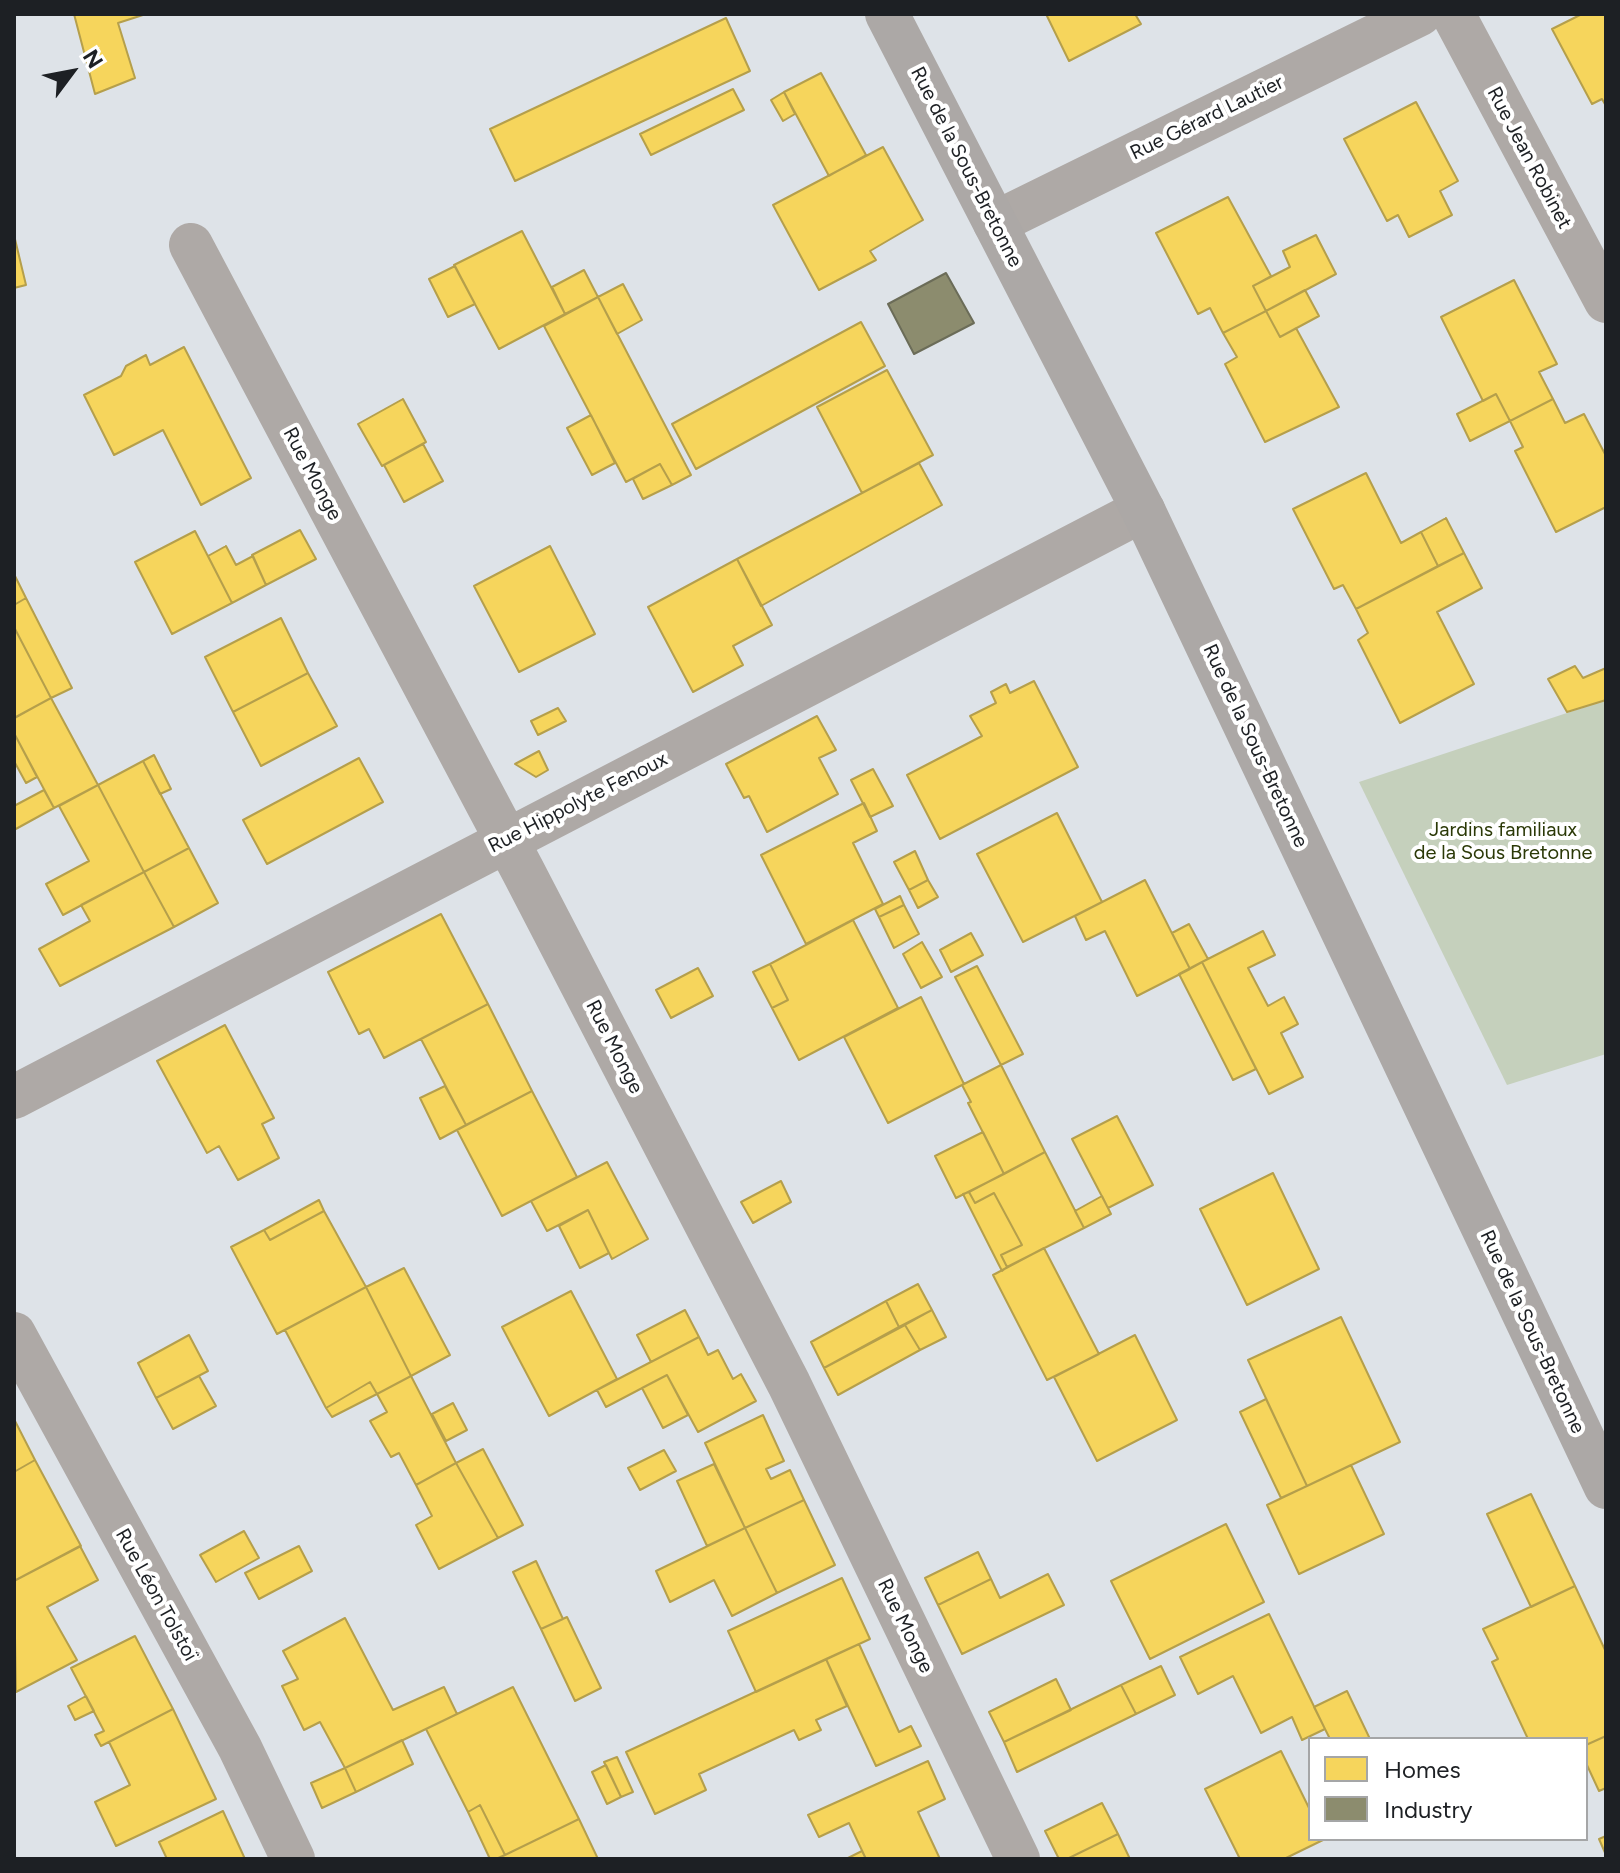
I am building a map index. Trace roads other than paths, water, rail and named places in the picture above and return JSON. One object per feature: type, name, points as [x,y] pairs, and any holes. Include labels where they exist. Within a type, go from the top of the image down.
[{"type":"street","name":"Rue de la Sous-Bretonne","points":[[887,14],[1143,510],[1606,1487]]},
{"type":"street","name":"Rue Gérard Lautier","points":[[995,223],[1420,14]]},
{"type":"street","name":"Rue Jean Robinet","points":[[1453,14],[1606,301]]},
{"type":"street","name":"Rue Monge","points":[[191,245],[789,1384],[1018,1859]]},
{"type":"street","name":"Rue Hippolyte Fenoux","points":[[14,1097],[1143,510]]},
{"type":"street","name":"Rue Léon Tolstoï","points":[[14,1334],[240,1748],[293,1859]]},
{"type":"park label","name":"Jardins familiaux de la Sous Bretonne","points":[[1503,842]]}]
